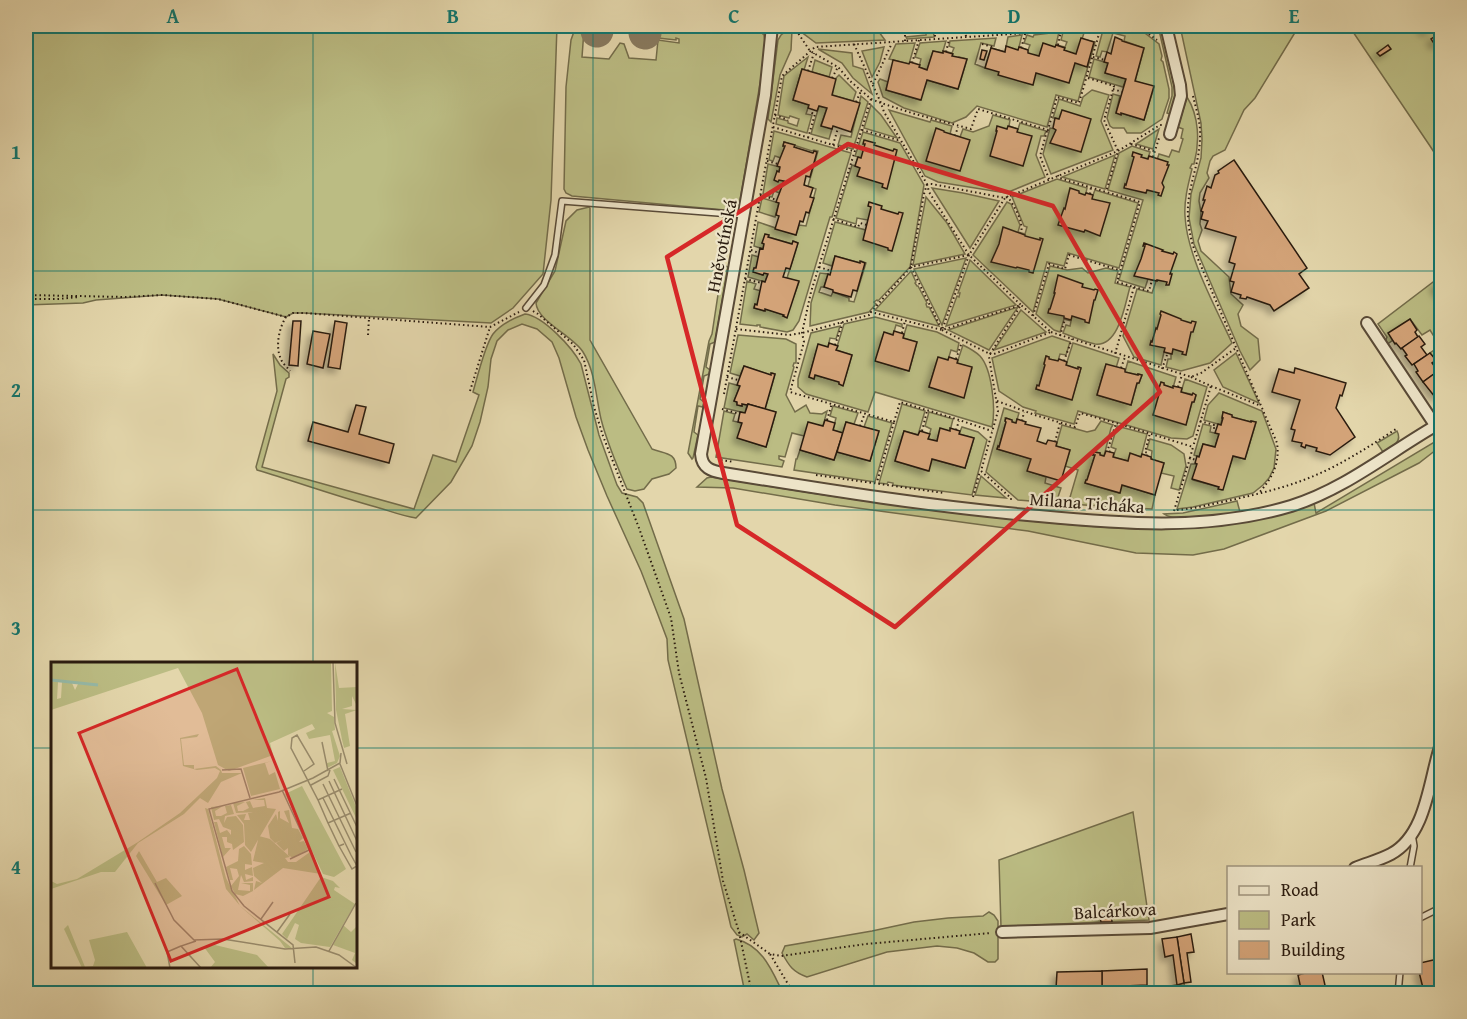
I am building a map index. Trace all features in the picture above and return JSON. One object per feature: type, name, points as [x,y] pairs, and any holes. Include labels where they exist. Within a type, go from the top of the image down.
[{"type":"street","name":"Hněvotínská","points":[[701,457],[765,95],[772,26]]},
{"type":"street","points":[[1166,26],[1181,96],[1170,134]]},
{"type":"street","points":[[1367,323],[1438,423]]},
{"type":"street","name":"Milana Ticháka","points":[[701,457],[701,461],[709,470],[845,493],[994,512],[1139,524],[1200,523],[1250,516],[1301,502],[1355,476],[1438,423]]},
{"type":"street","points":[[1358,866],[1391,854],[1412,832],[1425,808],[1442,741]]},
{"type":"street","name":"Balcárkova","points":[[1002,932],[1150,928],[1227,914]]},
{"type":"lane","points":[[526,308],[544,285],[555,255],[562,201],[744,215]]},
{"type":"lane","points":[[1410,866],[1414,846],[1412,832]]},
{"type":"lane","points":[[1422,917],[1442,908]]},
{"type":"lane","points":[[1398,993],[1400,974]]},
{"type":"path","points":[[905,26],[905,41]]},
{"type":"path","points":[[935,26],[935,39]]},
{"type":"path","points":[[1021,48],[1024,26]]},
{"type":"path","points":[[927,184],[911,267],[869,315],[789,335],[736,329],[782,76],[815,47],[966,38],[1061,30],[1070,27],[1136,26],[1160,42]]},
{"type":"path","points":[[1049,179],[1040,156],[1057,97],[1079,103],[1101,27]]},
{"type":"path","points":[[966,28],[966,38]]},
{"type":"path","points":[[796,30],[812,52],[838,67],[871,99],[881,103],[971,129],[978,109],[1048,130]]},
{"type":"path","points":[[1058,45],[1061,30]]},
{"type":"path","points":[[946,52],[950,38]]},
{"type":"path","points":[[912,63],[919,40]]},
{"type":"path","points":[[873,84],[892,42]]},
{"type":"path","points":[[854,44],[884,111],[927,184],[929,192],[969,255],[1033,316],[1051,332],[1060,336],[1191,377],[1262,407]]},
{"type":"path","points":[[982,44],[993,47]]},
{"type":"path","points":[[808,71],[812,52]]},
{"type":"path","points":[[1093,57],[1105,60]]},
{"type":"path","points":[[832,78],[838,67]]},
{"type":"path","points":[[1087,78],[1114,86],[1104,120],[1118,152],[1106,192]]},
{"type":"path","points":[[1113,89],[1122,92]]},
{"type":"path","points":[[856,102],[861,90]]},
{"type":"path","points":[[1192,92],[1199,120],[1200,138],[1189,197],[1188,228],[1194,252],[1277,443],[1278,456],[1274,473],[1259,494]]},
{"type":"path","points":[[871,99],[811,292],[802,333],[804,342],[790,393],[894,422]]},
{"type":"path","points":[[808,138],[815,114],[812,113],[813,109]]},
{"type":"path","points":[[775,116],[788,120]]},
{"type":"path","points":[[1014,127],[1016,120]]},
{"type":"path","points":[[1050,123],[1054,124]]},
{"type":"path","points":[[927,184],[1006,197],[1118,152],[1160,124],[1162,125],[1153,157]]},
{"type":"path","points":[[955,136],[958,126]]},
{"type":"path","points":[[773,127],[854,152]]},
{"type":"path","points":[[832,145],[838,128]]},
{"type":"path","points":[[861,130],[901,140]]},
{"type":"path","points":[[1131,144],[1155,151]]},
{"type":"path","points":[[852,160],[856,161]]},
{"type":"path","points":[[767,161],[778,164]]},
{"type":"path","points":[[1058,176],[1140,202],[1117,282],[1149,291],[1152,280]]},
{"type":"path","points":[[1089,194],[1091,187]]},
{"type":"path","points":[[760,195],[777,200]]},
{"type":"path","points":[[1006,197],[1012,203],[1022,227],[1021,233]]},
{"type":"path","points":[[942,330],[969,255],[1006,197]]},
{"type":"path","points":[[26,209],[27,295],[125,297],[162,295],[218,299],[286,317]]},
{"type":"path","points":[[833,219],[858,227],[860,223],[867,225]]},
{"type":"path","points":[[751,250],[759,252]]},
{"type":"path","points":[[911,267],[969,255]]},
{"type":"path","points":[[1033,316],[1048,264],[1065,269],[1069,255],[1120,270]]},
{"type":"path","points":[[818,267],[831,271]]},
{"type":"path","points":[[911,267],[942,330]]},
{"type":"path","points":[[745,279],[762,284]]},
{"type":"path","points":[[1115,354],[1134,287]]},
{"type":"path","points":[[26,299],[90,296]]},
{"type":"path","points":[[942,330],[1021,305]]},
{"type":"path","points":[[974,497],[998,411],[989,357],[1021,305]]},
{"type":"path","points":[[290,371],[280,358],[278,346],[279,332],[286,317],[293,313],[490,327],[526,308],[538,314],[573,344],[584,360],[594,407],[603,435],[671,618],[679,673],[706,778],[723,881],[739,932],[752,993]]},
{"type":"path","points":[[871,312],[942,330],[990,354],[1051,332]]},
{"type":"path","points":[[368,335],[369,318]]},
{"type":"path","points":[[1060,336],[1065,319]]},
{"type":"path","points":[[902,333],[905,321]]},
{"type":"path","points":[[835,345],[841,322]]},
{"type":"path","points":[[470,391],[490,327]]},
{"type":"path","points":[[1064,361],[1072,339]]},
{"type":"path","points":[[957,359],[962,341]]},
{"type":"path","points":[[1191,377],[1201,373],[1236,348]]},
{"type":"path","points":[[1162,369],[1167,355]]},
{"type":"path","points":[[1122,368],[1125,357]]},
{"type":"path","points":[[1178,387],[1182,375]]},
{"type":"path","points":[[728,378],[738,381]]},
{"type":"path","points":[[1211,386],[1174,511],[1194,509],[1286,486],[1340,463],[1396,429]]},
{"type":"path","points":[[997,401],[1024,412],[1075,427],[1080,413],[1193,447]]},
{"type":"path","points":[[877,484],[900,402],[992,432]]},
{"type":"path","points":[[827,420],[832,403]]},
{"type":"path","points":[[722,409],[740,414]]},
{"type":"path","points":[[922,431],[927,410]]},
{"type":"path","points":[[1022,421],[1024,412]]},
{"type":"path","points":[[860,426],[865,413]]},
{"type":"path","points":[[956,430],[960,420]]},
{"type":"path","points":[[1200,421],[1214,425],[1213,428],[1216,428]]},
{"type":"path","points":[[1055,442],[1060,423]]},
{"type":"path","points":[[1110,452],[1108,449],[1116,423]]},
{"type":"path","points":[[1147,456],[1148,453],[1145,452],[1150,433]]},
{"type":"path","points":[[701,457],[735,462]]},
{"type":"path","points":[[1190,458],[1196,460]]},
{"type":"path","points":[[981,471],[1011,498],[1011,501]]},
{"type":"path","points":[[806,474],[951,494]]},
{"type":"path","points":[[1313,476],[1315,482]]},
{"type":"path","points":[[1286,486],[1288,493]]},
{"type":"path","points":[[1092,508],[1128,510]]},
{"type":"path","points":[[739,932],[770,954],[794,993]]},
{"type":"path","points":[[770,954],[781,956],[866,944],[1002,932]]},
{"type":"highlighted area","points":[[848,144],[1053,206],[1160,392],[895,627],[737,525],[667,257]]},
{"type":"green space","points":[[26,26],[557,26],[551,200],[543,274],[513,308],[491,323],[304,313],[293,313],[286,317],[218,299],[162,295],[83,303],[26,305]]},
{"type":"green space","points":[[576,26],[593,26],[592,30],[584,30],[582,57],[609,59],[620,43],[624,44],[629,58],[656,60],[658,40],[679,43],[679,39],[676,38],[676,40],[658,38],[658,34],[651,33],[651,26],[756,28],[764,35],[762,72],[740,201],[736,208],[725,210],[572,196],[566,193],[564,189],[566,87],[571,40]]},
{"type":"green space","points":[[604,26],[639,26],[640,32],[628,31],[624,28],[623,32],[603,31]]},
{"type":"green space","points":[[926,26],[933,26],[934,37],[907,39],[906,37],[926,35]]},
{"type":"green space","points":[[1180,26],[1299,26],[1255,98],[1244,110],[1225,150],[1213,156],[1210,161],[1207,173],[1209,178],[1200,193],[1202,230],[1198,241],[1201,251],[1229,277],[1231,294],[1243,305],[1238,314],[1241,326],[1258,339],[1260,360],[1250,370],[1194,244],[1189,218],[1191,194],[1201,158],[1201,123]]},
{"type":"green space","points":[[1349,26],[1441,26],[1441,163],[1430,146]]},
{"type":"green space","points":[[1137,27],[1159,44],[1169,98],[1162,119],[1141,133],[1127,133],[1124,128],[1110,126],[1107,118],[1113,94],[1120,96],[1116,113],[1144,120],[1154,87],[1135,81],[1144,48],[1124,41],[1125,36],[1113,33],[1107,52],[1102,51],[1100,57],[1096,56],[1103,30]]},
{"type":"green space","points":[[876,28],[885,40],[816,43],[800,31],[800,30]]},
{"type":"green space","points":[[1162,29],[1175,90],[1175,99],[1170,114],[1167,113],[1172,87],[1159,30]]},
{"type":"green space","points":[[788,30],[792,30],[791,50],[780,75],[771,122],[768,119],[778,40]]},
{"type":"green space","points":[[1085,30],[1082,39],[1095,42],[1078,101],[1056,95],[1047,127],[977,106],[966,117],[952,123],[904,108],[883,97],[878,82],[880,79],[888,82],[886,90],[920,100],[927,80],[958,89],[967,59],[933,51],[927,70],[919,67],[921,59],[915,57],[920,43],[946,41],[943,51],[952,53],[954,48],[949,46],[950,41],[996,38],[994,46],[981,43],[975,64],[985,68],[991,48],[1005,52],[1008,37],[1022,35],[1019,47],[1028,50],[1030,45],[1024,43],[1027,35],[1033,37],[1059,32],[1056,45],[1065,47],[1067,42],[1061,40],[1063,32]]},
{"type":"green space","points":[[915,43],[909,64],[889,59],[896,44]]},
{"type":"green space","points":[[884,47],[880,62],[872,77],[862,51]]},
{"type":"green space","points":[[818,49],[852,53],[853,66],[863,69],[872,94],[853,78],[842,63]]},
{"type":"green space","points":[[808,57],[793,100],[809,105],[806,114],[812,115],[807,133],[776,124],[777,118],[797,126],[799,119],[778,115],[784,76]]},
{"type":"green space","points":[[1094,59],[1108,63],[1105,73],[1126,79],[1123,87],[1089,77]]},
{"type":"green space","points":[[815,60],[832,67],[829,77],[812,72]]},
{"type":"green space","points":[[839,75],[856,92],[853,101],[832,95],[835,79]]},
{"type":"green space","points":[[1092,90],[1109,95],[1101,121],[1113,150],[1051,174],[1043,154],[1050,128],[1056,129],[1059,119],[1053,118],[1059,99],[1080,106],[1083,97]]},
{"type":"green space","points":[[861,96],[868,102],[853,149],[838,145],[841,135],[851,137]]},
{"type":"green space","points":[[1187,97],[1194,112],[1198,138],[1194,164],[1190,168],[1192,169],[1186,198],[1187,231],[1196,264],[1232,343],[1210,363],[1181,371],[1166,367],[1171,354],[1164,352],[1161,365],[1134,357],[1123,336],[1137,289],[1152,293],[1156,281],[1148,279],[1145,288],[1119,280],[1143,200],[1108,190],[1119,153],[1132,146],[1150,152],[1148,158],[1157,160],[1159,154],[1169,157],[1172,150],[1179,152],[1183,129],[1178,127]]},
{"type":"green space","points":[[871,105],[881,115],[897,138],[864,128]]},
{"type":"green space","points":[[819,106],[827,108],[821,125],[832,129],[829,139],[811,134]]},
{"type":"green space","points":[[889,110],[952,126],[950,134],[960,137],[963,129],[973,132],[989,126],[993,115],[1010,120],[1009,126],[1018,129],[1020,123],[1046,131],[1044,136],[1041,136],[1036,155],[1045,177],[1006,193],[938,182],[925,176]]},
{"type":"green space","points":[[1159,129],[1153,149],[1136,144]]},
{"type":"green space","points":[[774,131],[851,153],[799,321],[793,330],[787,332],[760,327],[760,325],[740,324],[747,281],[756,284],[754,289],[761,291],[754,308],[764,311],[765,309],[786,317],[799,282],[787,278],[798,243],[793,241],[792,244],[768,237],[769,235],[762,243],[764,244],[763,249],[754,246],[758,222],[796,235],[799,225],[806,226],[816,189],[808,186],[818,151],[784,142],[781,158],[775,156],[773,161],[769,160]]},
{"type":"green space","points":[[863,132],[900,143],[924,185],[910,267],[878,301],[874,302],[876,304],[869,312],[810,326],[811,303],[820,273],[828,274],[824,287],[821,287],[819,292],[831,296],[833,292],[854,302],[866,263],[835,256],[832,266],[823,263],[835,222],[866,230],[868,220],[857,218],[856,224],[836,218],[852,165],[855,166],[858,157],[855,156]]},
{"type":"green space","points":[[1115,155],[1105,189],[1062,177]]},
{"type":"green space","points":[[768,164],[780,167],[779,172],[777,171],[779,180],[784,181],[780,193],[774,191],[772,197],[763,194]]},
{"type":"green space","points":[[1057,179],[1087,188],[1086,193],[1093,195],[1095,190],[1138,203],[1119,268],[1068,253],[1064,266],[1047,262],[1033,312],[973,255],[1007,202],[1011,204],[1020,225],[1018,232],[1025,234],[1027,227],[1024,226],[1012,197]]},
{"type":"green space","points":[[932,188],[999,201],[970,248]]},
{"type":"green space","points":[[926,197],[947,223],[965,254],[913,265]]},
{"type":"green space","points":[[762,198],[779,203],[775,217],[759,212]]},
{"type":"green space","points":[[589,207],[590,340],[652,449],[669,454],[676,463],[676,468],[669,474],[652,479],[644,489],[635,491],[627,489],[609,446],[587,359],[572,340],[542,316],[536,303],[555,271],[566,221],[577,210]]},
{"type":"green space","points":[[752,255],[759,257],[753,271],[763,275],[768,274],[765,282],[748,277]]},
{"type":"green space","points":[[966,258],[942,325],[914,269]]},
{"type":"green space","points":[[970,260],[1016,305],[946,326],[957,296],[959,297],[960,293],[958,293]]},
{"type":"green space","points":[[725,266],[728,267],[715,342],[710,344],[706,367],[710,370],[709,374],[704,376],[700,399],[704,402],[703,407],[698,406],[694,432],[698,435],[692,459],[688,453]]},
{"type":"green space","points":[[1050,266],[1067,270],[1082,268],[1088,273],[1106,268],[1118,271],[1115,283],[1130,287],[1120,323],[1110,339],[1095,344],[1083,341],[1063,333],[1066,325],[1070,326],[1071,321],[1064,319],[1060,332],[1054,330],[1036,314]]},
{"type":"green space","points":[[911,271],[927,307],[939,326],[875,310]]},
{"type":"green space","points":[[1441,276],[1441,280],[1434,285],[1441,295],[1441,365],[1436,356],[1433,357],[1430,353],[1440,346],[1430,330],[1422,335],[1410,319],[1389,333],[1393,340],[1386,345],[1387,337],[1378,324]]},
{"type":"green space","points":[[1018,307],[989,350],[948,330]]},
{"type":"green space","points":[[1021,310],[1046,332],[994,350]]},
{"type":"green space","points":[[525,314],[548,326],[577,357],[581,364],[599,435],[617,485],[622,493],[637,497],[643,503],[684,619],[722,789],[759,933],[754,940],[747,934],[742,937],[737,935],[731,927],[668,660],[667,639],[641,571],[588,450],[552,342],[537,329],[522,324],[508,330],[497,341],[491,359],[488,387],[480,422],[472,446],[451,482],[416,518],[257,470],[277,391],[273,354],[289,373],[289,377],[286,379],[262,467],[414,509],[433,455],[456,462],[479,395],[473,392],[490,339],[503,325]]},
{"type":"green space","points":[[875,317],[902,324],[902,327],[896,325],[893,335],[884,333],[876,361],[909,371],[917,342],[903,338],[907,325],[937,332],[959,343],[957,352],[951,350],[948,360],[938,358],[929,387],[963,397],[972,368],[957,363],[963,345],[980,356],[988,370],[992,390],[992,427],[875,392],[868,412],[806,394],[798,387],[798,379],[811,333],[840,326],[836,339],[830,338],[828,347],[818,345],[809,377],[814,379],[815,375],[843,385],[852,355],[836,350],[844,324]]},
{"type":"green space","points":[[738,335],[786,339],[796,344],[796,363],[793,366],[786,395],[795,412],[806,405],[810,413],[822,414],[827,411],[823,426],[804,436],[792,433],[785,457],[779,456],[779,459],[784,461],[782,467],[716,457],[724,411],[735,414],[733,421],[742,423],[738,438],[766,447],[776,412],[765,409],[775,374],[771,375],[744,366],[740,376],[730,373]]},
{"type":"green space","points":[[1052,336],[1070,342],[1066,355],[1060,354],[1058,361],[1046,356],[1039,386],[1036,389],[1072,399],[1081,368],[1066,365],[1073,343],[1119,358],[1116,368],[1106,365],[1097,395],[1131,405],[1137,383],[1142,375],[1125,372],[1128,361],[1176,377],[1173,388],[1161,383],[1158,390],[1186,424],[1196,395],[1181,392],[1185,379],[1207,387],[1193,436],[1187,439],[1171,438],[1078,411],[1074,424],[1035,413],[1036,411],[1023,407],[999,391],[992,358]]},
{"type":"green space","points":[[1236,353],[1259,403],[1223,387],[1214,370]]},
{"type":"green space","points":[[729,383],[740,386],[734,401],[737,405],[747,405],[745,413],[724,408]]},
{"type":"green space","points":[[1219,393],[1262,411],[1276,449],[1274,468],[1269,478],[1253,493],[1177,509],[1191,464],[1197,464],[1193,480],[1219,487],[1222,490],[1233,456],[1245,459],[1256,422],[1232,417],[1223,412],[1221,425],[1204,420],[1208,405]]},
{"type":"green space","points":[[902,404],[925,411],[918,435],[904,431],[895,461],[928,471],[932,459],[965,468],[974,438],[959,434],[962,427],[978,432],[987,440],[972,495],[893,485],[888,482],[887,484],[879,483]]},
{"type":"green space","points":[[833,406],[858,413],[854,424],[846,422],[843,433],[833,430],[836,418],[830,416]]},
{"type":"green space","points":[[1004,408],[1019,413],[1016,423],[1005,418],[1006,422],[997,449],[1031,459],[1028,471],[1046,477],[1045,483],[1061,488],[1056,503],[1018,500],[986,472]]},
{"type":"green space","points":[[929,412],[953,419],[950,431],[940,429],[937,441],[928,439],[931,429],[925,426]]},
{"type":"green space","points":[[868,416],[892,423],[875,482],[794,470],[800,450],[834,460],[837,452],[870,461],[879,431],[864,427]]},
{"type":"green space","points":[[1101,421],[1113,425],[1104,456],[1094,452],[1085,483],[1119,493],[1122,485],[1155,495],[1152,509],[1068,504],[1078,470],[1065,466],[1070,450],[1056,446],[1062,425],[1087,432],[1095,430]]},
{"type":"green space","points":[[1203,424],[1211,426],[1210,432],[1219,434],[1215,447],[1203,444],[1199,457],[1194,455]]},
{"type":"green space","points":[[1117,426],[1147,434],[1141,457],[1131,454],[1128,461],[1113,457],[1116,449],[1111,447]]},
{"type":"green space","points":[[1441,428],[1441,446],[1419,463],[1326,511],[1224,549],[1193,555],[1136,553],[1028,531],[835,505],[733,488],[697,487],[711,477],[830,496],[991,517],[1139,529],[1209,527],[1279,514],[1314,503],[1316,513],[1438,440],[1435,432]]},
{"type":"green space","points":[[1397,431],[1398,441],[1383,452],[1377,443]]},
{"type":"green space","points":[[1150,439],[1171,445],[1184,454],[1186,466],[1179,490],[1171,488],[1174,476],[1161,473],[1164,463],[1151,459],[1152,451],[1147,449]]},
{"type":"green space","points":[[981,476],[1006,498],[975,495]]},
{"type":"green space","points":[[1237,501],[1240,512],[1189,518],[1170,517],[1164,514],[1183,513]]},
{"type":"green space","points":[[1133,812],[1149,920],[1001,927],[999,860]]},
{"type":"green space","points":[[989,912],[998,921],[998,959],[995,962],[988,962],[974,953],[957,948],[937,946],[887,952],[807,977],[792,968],[782,953],[785,946],[914,922],[983,916]]},
{"type":"green space","points":[[734,940],[745,942],[760,953],[783,993],[745,993]]},
{"type":"green space","points":[[1184,983],[1185,993],[1162,993],[1162,988]]},
{"type":"building","points":[[1421,26],[1430,26],[1432,28],[1426,32]]},
{"type":"building","points":[[1437,35],[1441,41],[1435,45],[1431,39]]},
{"type":"building","points":[[1115,37],[1144,48],[1135,81],[1154,86],[1144,120],[1116,113],[1126,79],[1105,73],[1108,63],[1104,62],[1107,52],[1111,54]]},
{"type":"building","points":[[1081,38],[1094,42],[1087,67],[1075,63],[1069,83],[1036,73],[1033,85],[998,75],[999,72],[985,68],[991,48],[1005,52],[1006,46],[1018,50],[1019,47],[1039,56],[1043,43],[1065,48],[1064,50],[1076,54]]},
{"type":"building","points":[[1388,45],[1391,49],[1380,56],[1377,53]]},
{"type":"building","points":[[982,50],[987,51],[984,60],[980,59]]},
{"type":"building","points":[[933,51],[943,53],[943,51],[953,54],[952,56],[967,59],[958,89],[927,80],[921,100],[886,90],[893,60],[909,64],[910,62],[927,70]]},
{"type":"building","points":[[802,69],[836,79],[832,95],[860,103],[851,132],[833,126],[832,129],[821,126],[827,108],[819,106],[817,111],[808,108],[809,105],[793,100]]},
{"type":"building","points":[[1062,110],[1091,119],[1081,152],[1050,143],[1056,130],[1053,128],[1055,118],[1059,119]]},
{"type":"building","points":[[997,126],[1007,129],[1008,126],[1018,129],[1017,132],[1032,136],[1023,166],[990,156]]},
{"type":"building","points":[[936,128],[970,140],[960,171],[926,161]]},
{"type":"building","points":[[864,140],[893,151],[897,150],[887,189],[882,187],[883,184],[857,176],[860,168],[855,166],[858,157],[861,158]]},
{"type":"building","points":[[784,142],[813,153],[817,152],[810,177],[806,176],[804,185],[813,188],[810,197],[814,198],[809,213],[806,212],[803,222],[800,221],[796,235],[775,229],[779,216],[776,215],[779,203],[776,202],[784,181],[774,180],[777,171],[779,172],[780,167],[777,166],[785,146],[783,146]]},
{"type":"building","points":[[1133,152],[1148,159],[1149,156],[1168,162],[1161,196],[1158,195],[1159,193],[1147,190],[1146,193],[1124,188],[1134,157]]},
{"type":"building","points":[[1234,160],[1307,268],[1299,274],[1309,288],[1274,311],[1270,305],[1247,297],[1246,299],[1240,298],[1241,295],[1231,292],[1234,282],[1230,281],[1235,264],[1229,262],[1236,237],[1205,228],[1208,221],[1201,219],[1207,186],[1211,188],[1218,171]]},
{"type":"building","points":[[1070,188],[1085,195],[1086,193],[1093,195],[1092,199],[1110,203],[1100,236],[1085,230],[1084,232],[1058,225]]},
{"type":"building","points":[[869,202],[882,206],[881,209],[898,214],[903,213],[892,251],[863,240],[871,207],[868,206]]},
{"type":"building","points":[[1003,227],[1025,236],[1043,239],[1033,273],[1029,270],[991,262]]},
{"type":"building","points":[[765,234],[792,244],[793,241],[798,243],[790,269],[786,268],[783,277],[799,281],[787,318],[765,309],[765,311],[754,308],[755,304],[757,305],[762,281],[765,282],[768,274],[753,272],[760,248],[763,249]]},
{"type":"building","points":[[1144,243],[1162,251],[1177,254],[1169,285],[1166,285],[1167,282],[1134,276],[1145,246],[1143,246]]},
{"type":"building","points":[[835,256],[865,263],[857,291],[853,290],[851,297],[824,287]]},
{"type":"building","points":[[1058,275],[1083,284],[1082,287],[1098,290],[1089,323],[1072,316],[1071,320],[1048,313]]},
{"type":"building","points":[[1442,280],[1442,295],[1441,295],[1434,285]]},
{"type":"building","points":[[1161,311],[1181,320],[1196,322],[1191,332],[1186,355],[1173,349],[1172,354],[1164,352],[1165,348],[1150,345]]},
{"type":"building","points":[[1410,319],[1417,330],[1415,332],[1418,337],[1401,349],[1388,333]]},
{"type":"building","points":[[293,321],[301,321],[298,366],[289,365]]},
{"type":"building","points":[[335,321],[347,323],[340,369],[328,367]]},
{"type":"building","points":[[313,331],[330,334],[323,368],[307,364]]},
{"type":"building","points":[[894,331],[904,334],[903,338],[917,342],[909,371],[875,361],[884,332],[893,335]]},
{"type":"building","points":[[1419,336],[1425,344],[1421,347],[1427,355],[1412,365],[1402,348]]},
{"type":"building","points":[[829,343],[838,346],[836,350],[852,355],[843,386],[839,382],[815,375],[814,379],[809,377],[818,344],[828,347]]},
{"type":"building","points":[[1430,353],[1436,360],[1432,363],[1438,371],[1423,382],[1414,364]]},
{"type":"building","points":[[1046,356],[1049,359],[1067,362],[1066,365],[1081,368],[1072,400],[1036,389],[1037,385],[1039,386]]},
{"type":"building","points":[[938,357],[948,360],[949,357],[958,360],[957,363],[972,367],[964,398],[929,387]]},
{"type":"building","points":[[1106,364],[1125,369],[1125,372],[1142,375],[1137,383],[1131,405],[1097,395]]},
{"type":"building","points":[[744,366],[771,375],[771,373],[775,374],[765,409],[748,404],[737,405],[734,401]]},
{"type":"building","points":[[1295,368],[1346,383],[1336,408],[1355,437],[1330,455],[1316,451],[1317,448],[1306,445],[1305,448],[1301,446],[1302,443],[1292,441],[1295,430],[1291,429],[1300,400],[1272,392],[1279,369],[1294,373]]},
{"type":"building","points":[[1438,371],[1442,376],[1442,393],[1435,397],[1423,382]]},
{"type":"building","points":[[1161,382],[1173,388],[1173,386],[1182,388],[1181,392],[1196,395],[1186,425],[1153,415]]},
{"type":"building","points":[[748,404],[776,412],[766,447],[737,438],[742,423],[738,422],[740,412],[745,413]]},
{"type":"building","points":[[356,405],[366,407],[359,434],[394,444],[389,463],[308,441],[313,422],[348,432]]},
{"type":"building","points":[[1223,412],[1232,417],[1256,422],[1245,459],[1233,456],[1223,490],[1192,479],[1197,456],[1199,457],[1203,444],[1215,447],[1219,434],[1215,433],[1218,424],[1221,425]]},
{"type":"building","points":[[1006,418],[1012,422],[1016,423],[1017,419],[1026,422],[1025,424],[1041,428],[1037,441],[1046,444],[1048,440],[1057,442],[1056,446],[1070,450],[1061,481],[1027,471],[1031,459],[997,449]]},
{"type":"building","points":[[825,420],[835,423],[833,430],[843,433],[834,460],[800,450],[808,422],[823,426]]},
{"type":"building","points":[[846,422],[879,431],[870,461],[837,452]]},
{"type":"building","points":[[940,428],[950,431],[950,428],[960,431],[959,434],[974,438],[965,468],[932,459],[929,471],[895,461],[904,431],[918,435],[920,431],[930,434],[928,439],[937,441]]},
{"type":"building","points":[[1106,451],[1114,453],[1113,457],[1128,461],[1130,453],[1141,457],[1142,454],[1164,463],[1155,495],[1122,485],[1120,493],[1085,483],[1094,452],[1104,456]]},
{"type":"building","points":[[1099,910],[1111,910],[1112,922],[1101,922]]},
{"type":"building","points":[[1191,934],[1194,952],[1187,953],[1191,982],[1184,983],[1177,937]]},
{"type":"building","points":[[1177,937],[1184,983],[1177,985],[1173,955],[1165,957],[1162,939]]},
{"type":"building","points":[[1442,958],[1442,986],[1424,992],[1420,974],[1422,974],[1422,963]]},
{"type":"building","points":[[1147,969],[1147,985],[1102,987],[1102,971]]},
{"type":"building","points":[[1102,971],[1102,987],[1056,989],[1057,972]]},
{"type":"building","points":[[1322,974],[1327,994],[1302,994],[1298,975]]},
{"type":"taxiway","points":[[597,31],[598,26]]},
{"type":"taxiway","points":[[645,33],[646,26]]}]
